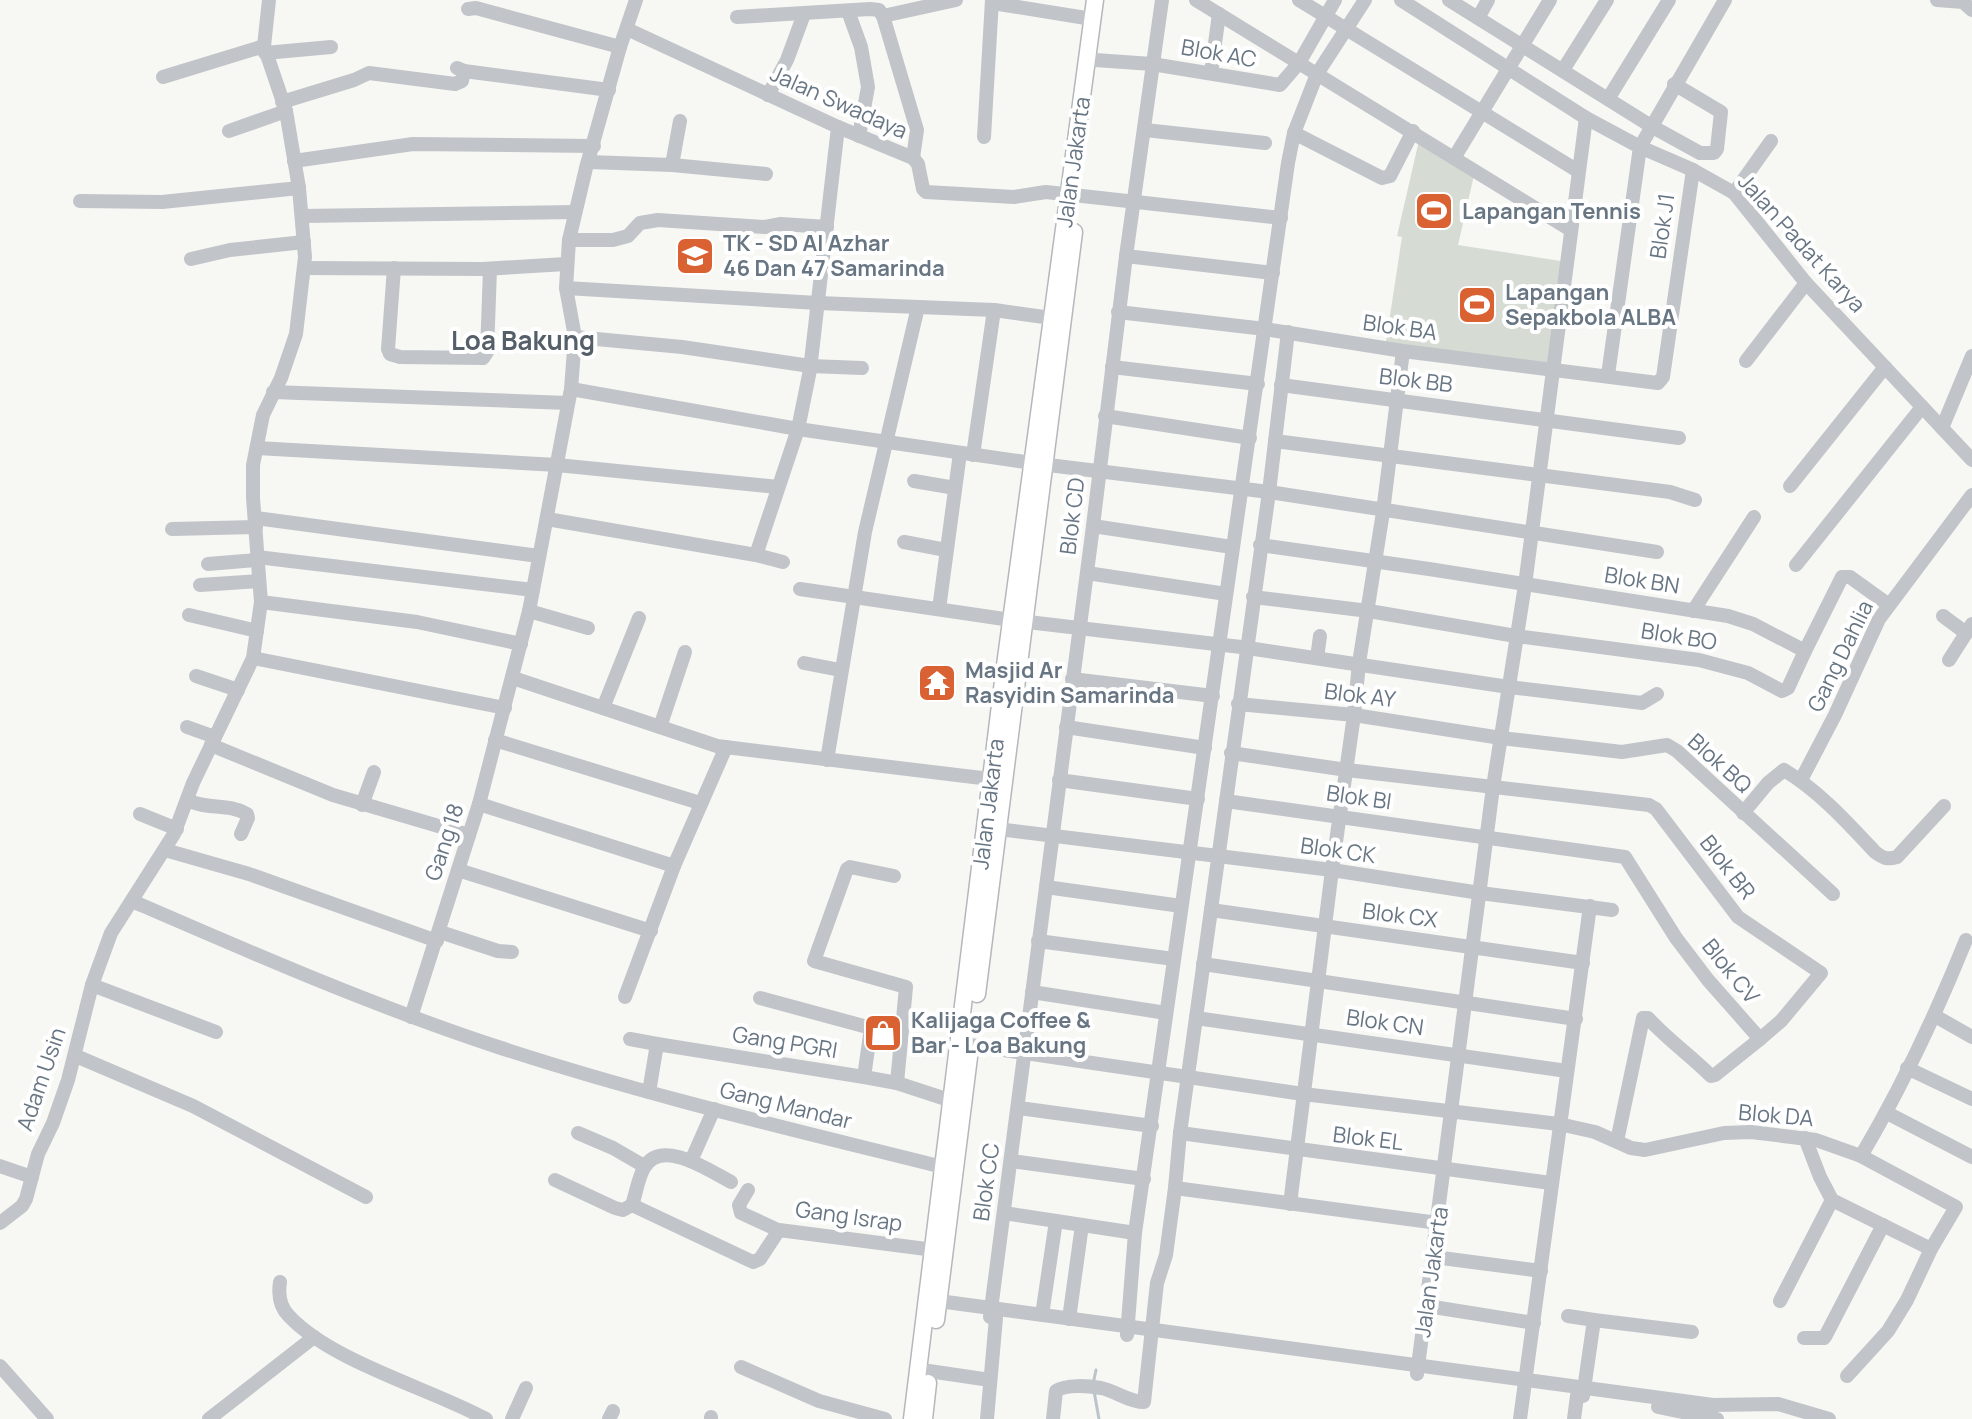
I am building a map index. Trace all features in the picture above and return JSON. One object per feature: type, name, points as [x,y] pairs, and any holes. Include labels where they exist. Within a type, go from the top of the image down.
[{"type":"main road","name":"Jalan Jakarta","points":[[912,1419],[933,1305],[1095,0]]},
{"type":"main road","name":"Jalan Jakarta","points":[[1038,464],[1051,318],[1095,60],[1102,0]]},
{"type":"main road","name":"Jalan Jakarta","points":[[992,828],[990,779],[1018,621]]},
{"type":"main road","name":"Jalan Jakarta","points":[[924,1419],[934,1250],[943,1167],[952,1101],[965,1044]]},
{"type":"street","points":[[265,50],[269,0]]},
{"type":"street","name":"Gang 18","points":[[411,1017],[479,804],[529,611],[569,396],[575,337],[566,288],[569,240],[620,47],[636,0]]},
{"type":"street","points":[[883,16],[956,0]]},
{"type":"street","name":"Blok CD","points":[[1025,1054],[1118,312],[1162,0]]},
{"type":"street","name":"Blok AC","points":[[1095,60],[1152,64],[1274,86],[1308,69],[1196,0]]},
{"type":"street","points":[[1299,0],[1480,114],[1578,171]]},
{"type":"street","points":[[1053,1419],[1058,1389],[1063,1387],[1090,1388],[1144,1402],[1135,1233],[1152,1126],[1196,1018],[1238,704],[1226,594],[1232,547],[1275,441],[1281,385],[1273,273],[1287,169],[1308,69],[1335,0]]},
{"type":"street","points":[[1308,69],[1347,30],[1365,0]]},
{"type":"street","name":"Jalan Padat Karya","points":[[1401,0],[1515,56],[1586,118],[1646,136],[1693,170],[1734,193],[1806,283],[1972,460]]},
{"type":"street","points":[[1449,0],[1478,18],[1515,56],[1563,70],[1608,99],[1646,136],[1700,153],[1714,153],[1721,112],[1674,84]]},
{"type":"street","points":[[1478,18],[1488,0]]},
{"type":"street","points":[[1454,158],[1550,0]]},
{"type":"street","points":[[1563,70],[1607,0]]},
{"type":"street","points":[[1608,99],[1669,0]]},
{"type":"street","points":[[1608,375],[1646,136],[1725,0]]},
{"type":"street","points":[[1937,0],[1969,5]]},
{"type":"street","points":[[984,137],[992,2],[1092,19]]},
{"type":"street","points":[[468,9],[476,8],[620,47]]},
{"type":"street","points":[[737,17],[875,9],[883,16],[917,130],[913,158]]},
{"type":"street","points":[[848,11],[861,47],[868,87],[859,136]]},
{"type":"street","points":[[768,95],[787,60],[804,14]]},
{"type":"street","points":[[1211,73],[1219,14]]},
{"type":"street","name":"Jalan Swadaya","points":[[627,29],[838,127],[913,158],[918,164],[926,192],[1014,197],[1039,192],[1073,196]]},
{"type":"street","points":[[163,77],[265,50],[331,47]]},
{"type":"street","name":"Adam Usin","points":[[0,1223],[22,1206],[38,1154],[53,1123],[76,1056],[92,985],[111,933],[177,829],[213,741],[253,658],[261,602],[253,465],[263,415],[296,334],[304,268],[299,188],[284,107],[265,50]]},
{"type":"street","points":[[1308,69],[1571,230]]},
{"type":"street","points":[[229,131],[363,74],[455,84],[462,81],[461,70],[609,90]]},
{"type":"street","name":"Jalan Jakarta","points":[[1417,1370],[1493,787],[1525,585],[1586,118]]},
{"type":"street","points":[[672,165],[680,121]]},
{"type":"street","points":[[756,555],[798,429],[810,366],[838,127]]},
{"type":"street","points":[[1145,130],[1265,143]]},
{"type":"street","points":[[1294,133],[1382,178],[1390,176],[1413,131]]},
{"type":"street","points":[[1734,193],[1771,141]]},
{"type":"street","points":[[294,161],[413,144],[594,146]]},
{"type":"street","points":[[589,162],[672,165],[766,174]]},
{"type":"street","name":"Blok J1","points":[[1658,383],[1663,377],[1693,170]]},
{"type":"street","points":[[80,201],[162,202],[299,188]]},
{"type":"street","points":[[1073,196],[1281,218]]},
{"type":"street","points":[[302,216],[575,212]]},
{"type":"street","points":[[569,240],[613,240],[628,236],[640,223],[658,220],[765,227],[781,224],[827,227]]},
{"type":"street","points":[[191,259],[230,250],[304,242]]},
{"type":"street","points":[[1126,256],[1273,273]]},
{"type":"street","points":[[304,268],[490,269],[566,264]]},
{"type":"street","points":[[394,268],[390,354],[400,357],[470,358],[483,358],[487,352],[490,269]]},
{"type":"street","points":[[1746,361],[1806,283]]},
{"type":"street","points":[[566,288],[994,310],[1051,318]]},
{"type":"street","points":[[827,760],[852,595],[918,307]]},
{"type":"street","points":[[939,609],[955,488],[967,454],[994,310]]},
{"type":"street","name":"Blok BA","points":[[1118,312],[1658,383]]},
{"type":"street","points":[[1139,1333],[1175,1188],[1180,1133],[1166,1013],[1181,906],[1194,855],[1198,799],[1213,696],[1253,597],[1260,545],[1250,438],[1258,384],[1277,331]]},
{"type":"street","points":[[575,337],[682,347],[810,366],[862,368]]},
{"type":"street","points":[[1290,1204],[1359,663],[1383,512],[1403,351]]},
{"type":"street","points":[[1942,428],[1972,356]]},
{"type":"street","points":[[1112,367],[1258,384]]},
{"type":"street","points":[[1790,486],[1885,367]]},
{"type":"street","name":"Blok BB","points":[[1281,385],[1679,438]]},
{"type":"street","points":[[273,392],[569,396],[1038,464],[1256,491],[1657,552]]},
{"type":"street","points":[[1796,565],[1922,407]]},
{"type":"street","points":[[1105,416],[1250,438]]},
{"type":"street","points":[[1275,441],[1670,492],[1695,500]]},
{"type":"street","points":[[257,448],[557,465],[778,487]]},
{"type":"street","points":[[914,481],[955,488]]},
{"type":"street","name":"Gang Dahlia","points":[[1801,780],[1879,619],[1972,495]]},
{"type":"street","points":[[1693,611],[1754,517]]},
{"type":"street","points":[[547,519],[783,562]]},
{"type":"street","points":[[172,529],[256,523],[539,556]]},
{"type":"street","points":[[1093,526],[1232,547]]},
{"type":"street","points":[[904,542],[946,550]]},
{"type":"street","name":"Blok BN","points":[[1260,545],[1728,616],[1753,624],[1805,651]]},
{"type":"street","points":[[208,564],[257,559],[533,590]]},
{"type":"street","points":[[1087,573],[1226,594]]},
{"type":"street","points":[[1805,651],[1840,580],[1846,576],[1889,605]]},
{"type":"street","points":[[200,585],[259,581]]},
{"type":"street","points":[[800,589],[1018,621],[1359,663],[1509,687],[1642,703],[1657,694]]},
{"type":"street","points":[[1253,597],[1369,611],[1516,636]]},
{"type":"street","points":[[261,602],[417,622],[521,644]]},
{"type":"street","points":[[529,611],[588,628]]},
{"type":"street","points":[[189,615],[257,631]]},
{"type":"street","points":[[1943,616],[1969,628],[1949,660]]},
{"type":"street","points":[[603,708],[639,618]]},
{"type":"street","points":[[1317,658],[1320,636]]},
{"type":"street","name":"Blok BO","points":[[1516,636],[1724,665],[1748,673],[1782,691],[1788,688],[1805,651]]},
{"type":"street","points":[[660,727],[685,652]]},
{"type":"street","points":[[253,658],[505,708]]},
{"type":"street","points":[[804,663],[840,670]]},
{"type":"street","points":[[196,676],[238,690]]},
{"type":"street","points":[[513,678],[726,747],[990,779]]},
{"type":"street","points":[[1072,679],[1213,696]]},
{"type":"street","name":"Blok AY","points":[[1238,704],[1354,715],[1501,738]]},
{"type":"street","points":[[187,727],[362,805],[469,835]]},
{"type":"street","points":[[1066,727],[1205,748]]},
{"type":"street","name":"Blok BQ","points":[[1501,738],[1622,752],[1667,745],[1833,894]]},
{"type":"street","points":[[495,740],[700,803]]},
{"type":"street","points":[[625,997],[674,866],[726,747]]},
{"type":"street","points":[[1231,753],[1493,787]]},
{"type":"street","points":[[1743,813],[1782,770],[1801,780],[1884,859],[1897,857],[1944,806]]},
{"type":"street","points":[[362,805],[374,772]]},
{"type":"street","points":[[1059,780],[1198,799]]},
{"type":"street","name":"Blok BR","points":[[1493,787],[1649,805],[1656,809],[1738,917],[1821,973],[1781,1021],[1760,1039]]},
{"type":"street","points":[[187,800],[204,807],[226,807],[247,814],[241,834]]},
{"type":"street","name":"Blok BI","points":[[1226,801],[1625,857]]},
{"type":"street","points":[[479,804],[674,866]]},
{"type":"street","points":[[140,814],[177,829]]},
{"type":"street","points":[[992,828],[1194,855]]},
{"type":"street","points":[[165,850],[249,874],[438,937],[460,936],[498,951],[512,952]]},
{"type":"street","name":"Blok CK","points":[[1194,855],[1332,870],[1612,910]]},
{"type":"street","name":"Blok CV","points":[[1625,857],[1676,938],[1760,1039]]},
{"type":"street","points":[[894,876],[850,867],[847,869],[814,961],[906,987],[897,1083]]},
{"type":"street","points":[[458,870],[651,931]]},
{"type":"street","points":[[1046,887],[1181,906]]},
{"type":"street","name":"Gang Mandar","points":[[132,901],[411,1017],[497,1047],[618,1084],[943,1167]]},
{"type":"street","points":[[1520,1419],[1590,906]]},
{"type":"street","name":"Blok CX","points":[[1211,910],[1583,963]]},
{"type":"street","points":[[1861,1156],[1887,1113],[1935,1016],[1966,940]]},
{"type":"street","points":[[1038,941],[1174,959]]},
{"type":"street","points":[[1203,964],[1576,1019]]},
{"type":"street","points":[[92,985],[216,1032]]},
{"type":"street","points":[[1032,992],[1166,1013]]},
{"type":"street","points":[[760,998],[871,1028],[864,1077]]},
{"type":"street","points":[[1935,1016],[1972,1037]]},
{"type":"street","name":"Blok CN","points":[[1196,1018],[1567,1071]]},
{"type":"street","points":[[1617,1141],[1643,1018],[1648,1018],[1672,1044],[1714,1076],[1760,1039]]},
{"type":"street","name":"Gang PGRI","points":[[630,1039],[897,1083],[952,1101]]},
{"type":"street","points":[[649,1092],[657,1044]]},
{"type":"street","name":"Blok DA","points":[[965,1044],[1303,1094],[1559,1124],[1595,1132],[1631,1148],[1645,1150],[1735,1132],[1770,1133],[1830,1143],[1861,1156],[1956,1207],[1931,1249]]},
{"type":"street","name":"Blok CC","points":[[987,1419],[992,1314],[1025,1054]]},
{"type":"street","points":[[76,1056],[204,1112],[366,1197]]},
{"type":"street","points":[[1907,1068],[1972,1099]]},
{"type":"street","points":[[1019,1108],[1152,1126]]},
{"type":"street","points":[[691,1161],[714,1109]]},
{"type":"street","points":[[1887,1113],[1972,1157]]},
{"type":"street","points":[[578,1133],[644,1166]]},
{"type":"street","name":"Blok EL","points":[[1180,1133],[1551,1183]]},
{"type":"street","points":[[1805,1138],[1832,1200],[1931,1249],[1907,1300],[1888,1331],[1847,1376]]},
{"type":"street","points":[[632,1205],[644,1166],[655,1157],[664,1155],[691,1161],[731,1182]]},
{"type":"street","points":[[1011,1161],[1144,1179]]},
{"type":"street","points":[[0,1166],[32,1177]]},
{"type":"street","name":"Gang Israp","points":[[555,1180],[615,1208],[623,1210],[632,1205],[753,1262],[760,1259],[778,1230],[786,1229],[934,1250]]},
{"type":"street","points":[[1175,1188],[1438,1223]]},
{"type":"street","points":[[748,1190],[739,1205],[741,1213],[778,1230]]},
{"type":"street","points":[[1780,1301],[1832,1200]]},
{"type":"street","points":[[1004,1213],[1135,1233]]},
{"type":"street","points":[[1042,1315],[1056,1221]]},
{"type":"street","points":[[1069,1319],[1082,1225]]},
{"type":"street","points":[[1804,1338],[1824,1338],[1883,1225]]},
{"type":"street","points":[[1434,1257],[1541,1271]]},
{"type":"street","points":[[280,1282],[279,1297],[288,1315],[314,1337],[344,1354],[459,1404],[486,1419]]},
{"type":"street","points":[[933,1305],[1582,1393],[1717,1419]]},
{"type":"street","points":[[1427,1306],[1534,1323]]},
{"type":"street","points":[[992,1314],[1042,1315],[1139,1333]]},
{"type":"street","points":[[1568,1316],[1692,1332]]},
{"type":"street","points":[[1574,1419],[1582,1393],[1594,1320]]},
{"type":"street","points":[[209,1419],[314,1337]]},
{"type":"street","points":[[0,1366],[47,1419]]},
{"type":"street","points":[[741,1367],[819,1401],[885,1419]]},
{"type":"street","points":[[929,1371],[990,1380]]},
{"type":"street","points":[[512,1419],[526,1388]]},
{"type":"street","points":[[1669,1409],[1778,1404],[1829,1419]]},
{"type":"shaded area","name":"Lapangan Sepakbola ALBA","points":[[1420,136],[1475,171],[1458,245],[1567,262],[1554,369],[1385,348],[1402,237],[1397,236]]},
{"type":"waterway","points":[[1093,1384],[1096,1370]]},
{"type":"waterway","points":[[1094,1391],[1099,1419]]},
{"type":"place","name":"Lapangan Tennis","points":[[1434,211]]},
{"type":"place","name":"TK - SD Al Azhar 46 Dan 47 Samarinda","points":[[695,256]]},
{"type":"place","name":"Lapangan Sepakbola ALBA","points":[[1477,305]]},
{"type":"place","name":"Masjid Ar Rasyidin Samarinda","points":[[937,683]]},
{"type":"place","name":"Kalijaga Coffee & Bar - Loa Bakung","points":[[883,1033]]},
{"type":"district","name":"Loa Bakung","points":[[523,340]]}]
